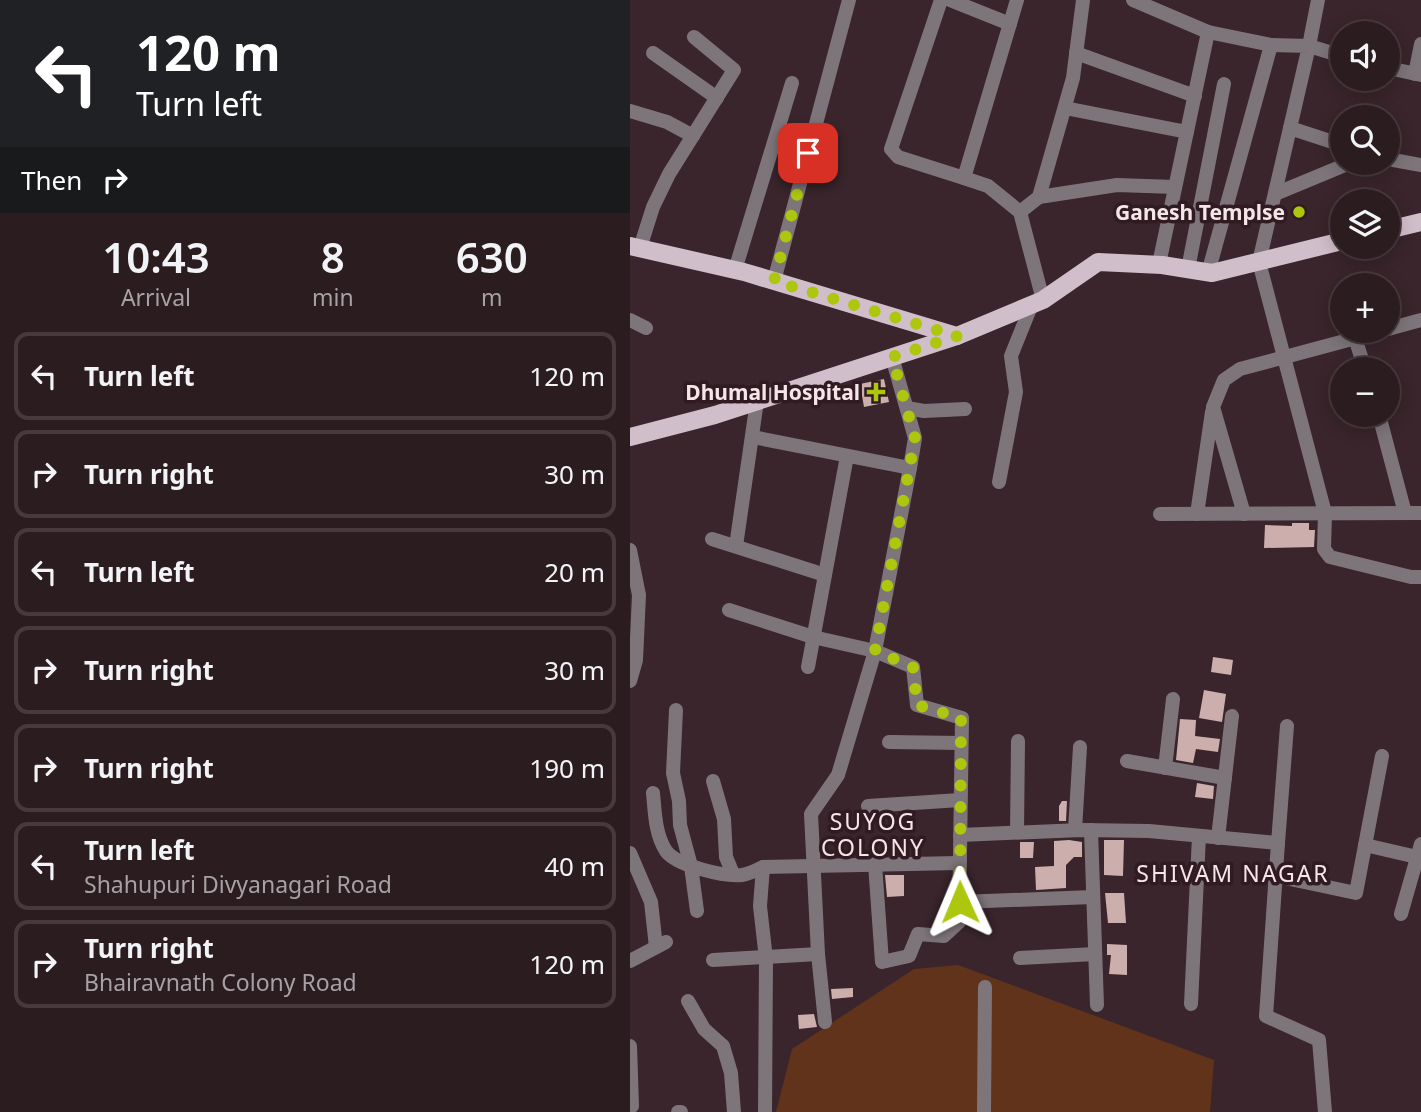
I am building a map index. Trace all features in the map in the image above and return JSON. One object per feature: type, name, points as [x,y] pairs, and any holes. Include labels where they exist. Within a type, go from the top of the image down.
[{"type":"main road","points":[[1400,227],[1421,222]]},
{"type":"main road","points":[[630,437],[715,415],[957,336],[1037,302],[1098,262],[1159,264],[1208,273],[1330,244]]},
{"type":"main road","points":[[635,247],[736,270],[957,336]]},
{"type":"street","points":[[774,281],[849,0]]},
{"type":"street","points":[[941,0],[891,149],[898,157],[988,186],[1020,212],[1037,302],[1011,356],[1016,392],[999,482]]},
{"type":"street","points":[[950,0],[1010,24]]},
{"type":"street","points":[[964,178],[1017,0]]},
{"type":"street","points":[[1040,197],[1073,78],[1083,0]]},
{"type":"street","points":[[1133,0],[1208,32],[1271,45],[1309,46],[1330,52]]},
{"type":"street","points":[[1318,0],[1259,262],[1325,513],[1324,549],[1330,556],[1410,577],[1421,577]]},
{"type":"street","points":[[1159,264],[1208,32]]},
{"type":"street","points":[[635,247],[669,174],[734,70],[694,37]]},
{"type":"street","points":[[1400,70],[1418,74],[1421,44]]},
{"type":"street","points":[[1208,273],[1271,45]]},
{"type":"street","points":[[1076,53],[1195,96]]},
{"type":"street","points":[[653,54],[717,98]]},
{"type":"street","points":[[736,270],[792,83]]},
{"type":"street","points":[[1188,269],[1224,84]]},
{"type":"street","points":[[1065,108],[1187,132]]},
{"type":"street","points":[[630,111],[667,122],[693,136]]},
{"type":"street","points":[[1290,128],[1330,141]]},
{"type":"street","points":[[1400,161],[1421,165]]},
{"type":"street","points":[[1275,194],[1330,171]]},
{"type":"street","points":[[1020,212],[1040,197],[1116,185],[1175,187]]},
{"type":"street","points":[[630,320],[646,328]]},
{"type":"street","points":[[1400,326],[1421,320]]},
{"type":"street","points":[[1197,514],[1216,393],[1230,374],[1337,343]]},
{"type":"street","points":[[825,1022],[818,954],[811,814],[838,775],[875,651],[910,468],[915,438],[892,357]]},
{"type":"street","points":[[736,546],[757,401]]},
{"type":"street","points":[[1213,407],[1244,514]]},
{"type":"street","points":[[907,408],[924,411],[965,409]]},
{"type":"street","points":[[1382,427],[1405,513]]},
{"type":"street","points":[[753,437],[910,468]]},
{"type":"street","points":[[808,667],[847,456]]},
{"type":"street","points":[[1160,514],[1421,513]]},
{"type":"street","points":[[712,539],[825,575]]},
{"type":"street","points":[[630,550],[639,595],[634,617],[630,681]]},
{"type":"street","points":[[729,610],[813,637],[875,651],[913,667],[917,705],[961,718],[960,922],[944,936],[918,934],[909,956],[883,962],[875,864]]},
{"type":"street","points":[[1165,768],[1173,699]]},
{"type":"street","points":[[676,710],[674,773],[680,825],[691,866],[697,911]]},
{"type":"street","points":[[1218,838],[1232,716]]},
{"type":"street","points":[[1287,726],[1266,1016],[1319,1040],[1325,1112]]},
{"type":"street","points":[[1017,832],[1018,741]]},
{"type":"street","points":[[889,742],[961,743]]},
{"type":"street","points":[[1075,830],[1080,747]]},
{"type":"street","points":[[1276,876],[1356,893],[1382,756]]},
{"type":"street","points":[[1127,761],[1225,778]]},
{"type":"street","points":[[713,781],[724,819],[726,856],[733,874]]},
{"type":"street","points":[[653,793],[657,832],[667,853],[691,866],[744,875],[763,867],[959,863]]},
{"type":"street","points":[[868,806],[960,800]]},
{"type":"street","points":[[960,835],[1075,830],[1149,831],[1278,843]]},
{"type":"street","points":[[1091,830],[1097,1005]]},
{"type":"street","points":[[1191,1004],[1199,836]]},
{"type":"street","points":[[1365,845],[1420,853],[1401,914]]},
{"type":"street","points":[[630,853],[652,902],[661,944],[630,961]]},
{"type":"street","points":[[763,867],[761,906],[766,959],[765,1112]]},
{"type":"street","points":[[960,902],[1093,897]]},
{"type":"street","points":[[713,960],[818,954]]},
{"type":"street","points":[[1020,958],[1095,954]]},
{"type":"street","points":[[984,1112],[985,987]]},
{"type":"street","points":[[688,1001],[704,1029],[723,1046],[731,1073],[734,1112]]},
{"type":"street","points":[[630,1046],[631,1106],[646,1112]]},
{"type":"shaded area","points":[[958,965],[1214,1060],[1210,1112],[776,1112],[792,1049],[914,969]]},
{"type":"building","points":[[884,379],[889,402],[864,407],[860,384]]},
{"type":"building","points":[[1292,523],[1309,523],[1309,530],[1315,530],[1314,547],[1264,548],[1265,525],[1292,526]]},
{"type":"building","points":[[1213,657],[1233,660],[1231,675],[1211,672]]},
{"type":"building","points":[[1204,690],[1226,694],[1222,722],[1199,718]]},
{"type":"building","points":[[1180,719],[1196,720],[1195,736],[1220,739],[1218,752],[1196,749],[1193,763],[1176,760]]},
{"type":"building","points":[[1197,783],[1214,786],[1213,799],[1195,797]]},
{"type":"building","points":[[1062,801],[1067,801],[1066,821],[1059,821],[1059,806]]},
{"type":"building","points":[[1104,840],[1124,840],[1123,876],[1104,875]]},
{"type":"building","points":[[1054,841],[1082,842],[1082,857],[1074,857],[1066,865],[1066,888],[1036,890],[1035,867],[1054,866]]},
{"type":"building","points":[[1020,842],[1034,842],[1033,858],[1020,858]]},
{"type":"building","points":[[885,875],[904,875],[904,896],[887,897]]},
{"type":"building","points":[[1105,893],[1124,893],[1126,923],[1108,923]]},
{"type":"building","points":[[1107,944],[1127,945],[1127,975],[1109,974],[1111,955],[1107,955]]},
{"type":"building","points":[[853,988],[853,997],[832,999],[831,989]]},
{"type":"building","points":[[814,1014],[817,1027],[799,1029],[798,1015]]},
{"type":"place","name":"Ganesh Templse","points":[[1299,212]]},
{"type":"place","name":"Dhumal Hospital","points":[[876,392]]},
{"type":"district","name":"SUYOG COLONY","points":[[873,834]]},
{"type":"district","name":"SHIVAM NAGAR","points":[[1233,873]]},
{"type":"route","points":[[808,153],[774,281],[957,336],[892,357],[915,438],[875,651],[913,667],[917,705],[961,718],[960,902]]}]
